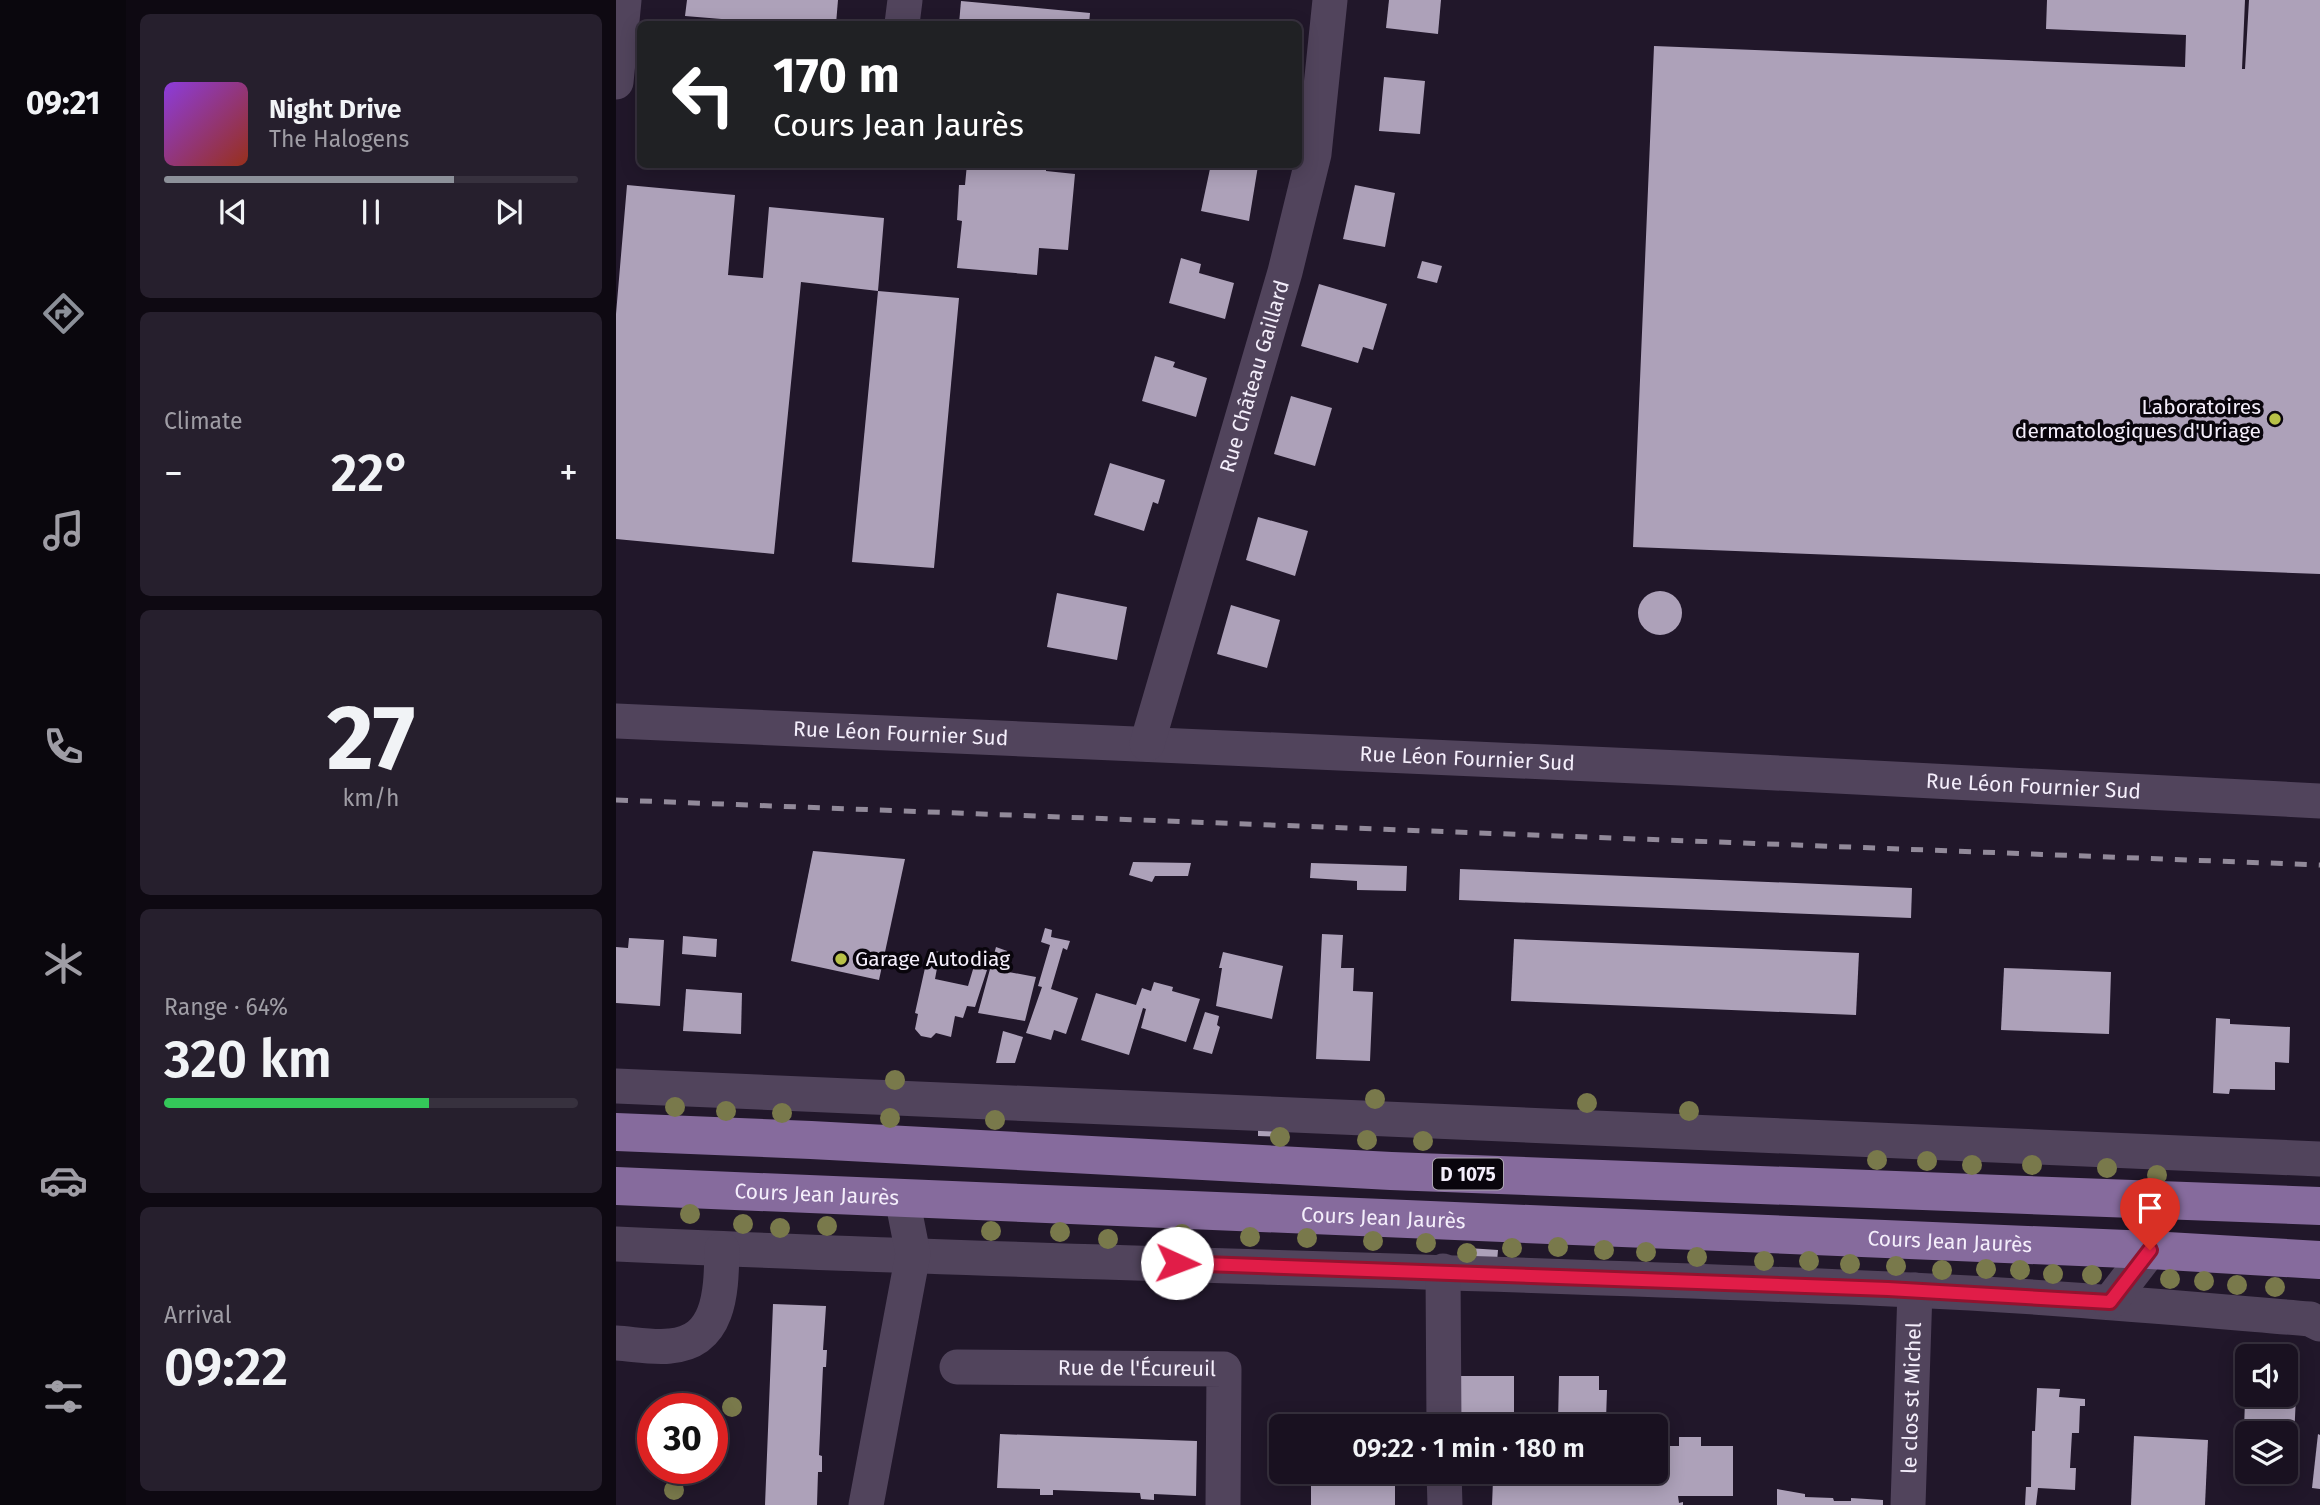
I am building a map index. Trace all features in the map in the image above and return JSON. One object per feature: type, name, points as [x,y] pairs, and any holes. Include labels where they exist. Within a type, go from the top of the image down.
[{"type":"main road","name":"D 1075","points":[[616,1132],[1391,1171],[2320,1206]]},
{"type":"main road","name":"Cours Jean Jaurès","points":[[616,1186],[2320,1259]]},
{"type":"street","points":[[624,0],[616,80],[637,81]]},
{"type":"street","points":[[902,21],[905,0]]},
{"type":"street","name":"Rue Château Gaillard","points":[[1147,744],[1288,258],[1314,154],[1331,0]]},
{"type":"street","name":"Rue Léon Fournier Sud","points":[[616,721],[1667,767],[2320,801]]},
{"type":"street","points":[[616,1086],[2320,1159]]},
{"type":"street","points":[[811,1140],[850,1097]]},
{"type":"street","points":[[2042,1149],[2087,1196]]},
{"type":"street","points":[[866,1505],[913,1254],[902,1198]]},
{"type":"street","points":[[616,1244],[1443,1271],[1915,1290],[2110,1302],[2310,1319],[2320,1324]]},
{"type":"street","points":[[616,1343],[671,1346],[696,1339],[711,1322],[721,1293],[722,1249]]},
{"type":"street","points":[[2110,1302],[2150,1250]]},
{"type":"street","points":[[1443,1271],[1444,1414]]},
{"type":"street","name":"le clos st Michel","points":[[1908,1505],[1915,1290]]},
{"type":"street","name":"Rue de l'Écureuil","points":[[957,1367],[1224,1369],[1223,1505]]},
{"type":"street","points":[[1444,1484],[1444,1505]]},
{"type":"building","points":[[687,0],[838,0],[836,21],[746,21],[685,16]]},
{"type":"building","points":[[1389,0],[1441,0],[1438,34],[1386,28]]},
{"type":"building","points":[[2047,0],[2245,0],[2242,69],[2245,69],[2249,0],[2320,0],[2320,574],[1633,547],[1654,46],[2185,67],[2186,35],[2046,29]]},
{"type":"building","points":[[961,1],[1090,13],[1089,21],[959,21]]},
{"type":"building","points":[[1384,77],[1425,81],[1420,134],[1379,131]]},
{"type":"building","points":[[967,168],[1046,168],[1046,171],[1075,174],[1068,250],[1039,248],[1037,275],[957,268],[962,221],[957,220],[959,185],[965,185]]},
{"type":"building","points":[[1210,168],[1258,168],[1249,221],[1201,211]]},
{"type":"building","points":[[627,185],[735,195],[728,275],[763,278],[769,207],[884,218],[878,291],[801,282],[774,554],[616,539],[616,314]]},
{"type":"building","points":[[1355,185],[1395,193],[1385,247],[1343,239]]},
{"type":"building","points":[[1181,258],[1201,264],[1199,273],[1234,283],[1225,319],[1169,303]]},
{"type":"building","points":[[1422,261],[1442,266],[1437,283],[1417,278]]},
{"type":"building","points":[[1319,284],[1387,304],[1373,350],[1363,347],[1358,363],[1301,346]]},
{"type":"building","points":[[878,291],[959,298],[934,568],[852,562]]},
{"type":"building","points":[[1155,356],[1175,362],[1173,367],[1207,378],[1196,417],[1142,401]]},
{"type":"building","points":[[1291,396],[1332,408],[1315,466],[1274,454]]},
{"type":"building","points":[[1110,463],[1165,480],[1158,504],[1153,502],[1144,531],[1094,515]]},
{"type":"building","points":[[1258,517],[1308,531],[1295,576],[1246,560]]},
{"type":"building","points":[[1660,591],[1669,592],[1676,597],[1681,604],[1681,622],[1676,629],[1669,634],[1660,635],[1651,634],[1644,629],[1639,622],[1638,613],[1639,604],[1644,597],[1651,592]]},
{"type":"building","points":[[1057,593],[1127,607],[1117,660],[1047,647]]},
{"type":"building","points":[[1231,605],[1280,620],[1267,668],[1217,654]]},
{"type":"building","points":[[813,851],[905,859],[879,980],[791,961]]},
{"type":"building","points":[[1133,862],[1191,863],[1188,876],[1155,876],[1152,882],[1129,875]]},
{"type":"building","points":[[1311,863],[1407,866],[1406,891],[1357,890],[1357,881],[1310,878]]},
{"type":"building","points":[[1460,869],[1912,888],[1911,918],[1459,900]]},
{"type":"building","points":[[1045,928],[1052,930],[1051,937],[1070,941],[1067,950],[1063,948],[1051,989],[1078,998],[1066,1034],[1054,1030],[1051,1040],[1026,1033],[1042,987],[1038,986],[1050,945],[1041,942]]},
{"type":"building","points":[[1322,934],[1343,935],[1341,968],[1354,968],[1353,991],[1373,992],[1370,1061],[1316,1059]]},
{"type":"building","points":[[683,936],[717,939],[716,957],[682,954]]},
{"type":"building","points":[[629,938],[664,940],[660,1006],[616,1003],[616,947],[628,948]]},
{"type":"building","points":[[1514,939],[1859,953],[1856,1015],[1511,1001]]},
{"type":"building","points":[[996,947],[1007,951],[1003,971],[1036,977],[1025,1021],[978,1013]]},
{"type":"building","points":[[929,950],[940,952],[935,979],[968,986],[974,966],[987,970],[975,1007],[967,1006],[963,1018],[955,1016],[951,1037],[936,1033],[931,1038],[921,1036],[915,1029],[918,1014],[915,1013]]},
{"type":"building","points":[[1223,952],[1283,966],[1272,1019],[1216,1006]]},
{"type":"building","points":[[2004,968],[2111,972],[2109,1034],[2001,1030]]},
{"type":"building","points":[[1154,982],[1173,987],[1172,991],[1200,999],[1186,1042],[1141,1028],[1146,1009],[1143,1008],[1129,1055],[1081,1040],[1096,993],[1136,1005],[1142,988],[1151,991]]},
{"type":"building","points":[[686,989],[742,993],[741,1034],[683,1031]]},
{"type":"building","points":[[1205,1012],[1219,1016],[1217,1025],[1220,1027],[1212,1054],[1193,1049]]},
{"type":"building","points":[[2216,1018],[2230,1019],[2230,1024],[2290,1027],[2289,1063],[2275,1062],[2275,1090],[2230,1089],[2229,1094],[2213,1093]]},
{"type":"building","points":[[1003,1031],[1023,1037],[1015,1063],[996,1063]]},
{"type":"building","points":[[1258,1126],[1287,1127],[1287,1137],[1258,1136]]},
{"type":"building","points":[[1468,1248],[1498,1250],[1497,1262],[1467,1261]]},
{"type":"building","points":[[773,1304],[826,1306],[823,1350],[827,1350],[826,1367],[823,1367],[819,1455],[822,1456],[822,1472],[818,1472],[817,1505],[765,1505]]},
{"type":"building","points":[[1460,1376],[1514,1376],[1514,1414],[1460,1414]]},
{"type":"building","points":[[1559,1376],[1599,1376],[1599,1390],[1607,1390],[1606,1414],[1558,1414]]},
{"type":"building","points":[[2037,1388],[2060,1389],[2059,1397],[2085,1399],[2085,1406],[2080,1406],[2079,1433],[2072,1433],[2070,1468],[2076,1468],[2075,1490],[2038,1488],[2036,1505],[2025,1505],[2026,1487],[2031,1487],[2032,1431],[2035,1431]]},
{"type":"building","points":[[2245,1407],[2295,1407],[2295,1421],[2244,1421]]},
{"type":"building","points":[[1000,1434],[1197,1441],[1196,1496],[1154,1494],[1154,1500],[1141,1499],[1140,1493],[1053,1490],[1053,1495],[1040,1495],[1040,1489],[997,1488]]},
{"type":"building","points":[[2318,1434],[2320,1435],[2320,1489],[2312,1488]]},
{"type":"building","points":[[2134,1436],[2208,1440],[2205,1505],[2131,1505]]},
{"type":"building","points":[[1679,1437],[1701,1437],[1701,1446],[1733,1446],[1733,1496],[1678,1496],[1679,1503],[1683,1502],[1683,1505],[1492,1505],[1493,1484],[1668,1484],[1668,1446],[1679,1446]]},
{"type":"building","points":[[1311,1484],[1395,1484],[1395,1505],[1311,1505]]},
{"type":"building","points":[[1777,1489],[1805,1494],[1805,1497],[1833,1498],[1834,1501],[1851,1501],[1851,1498],[1883,1500],[1883,1505],[1777,1505]]},
{"type":"railway","points":[[616,800],[2320,865]]},
{"type":"place","name":"Laboratoires dermatologiques d'Uriage","points":[[2275,419]]},
{"type":"place","name":"Garage Autodiag","points":[[841,959]]},
{"type":"route","points":[[1177,1263],[1888,1289],[2110,1302],[2150,1250]]}]
